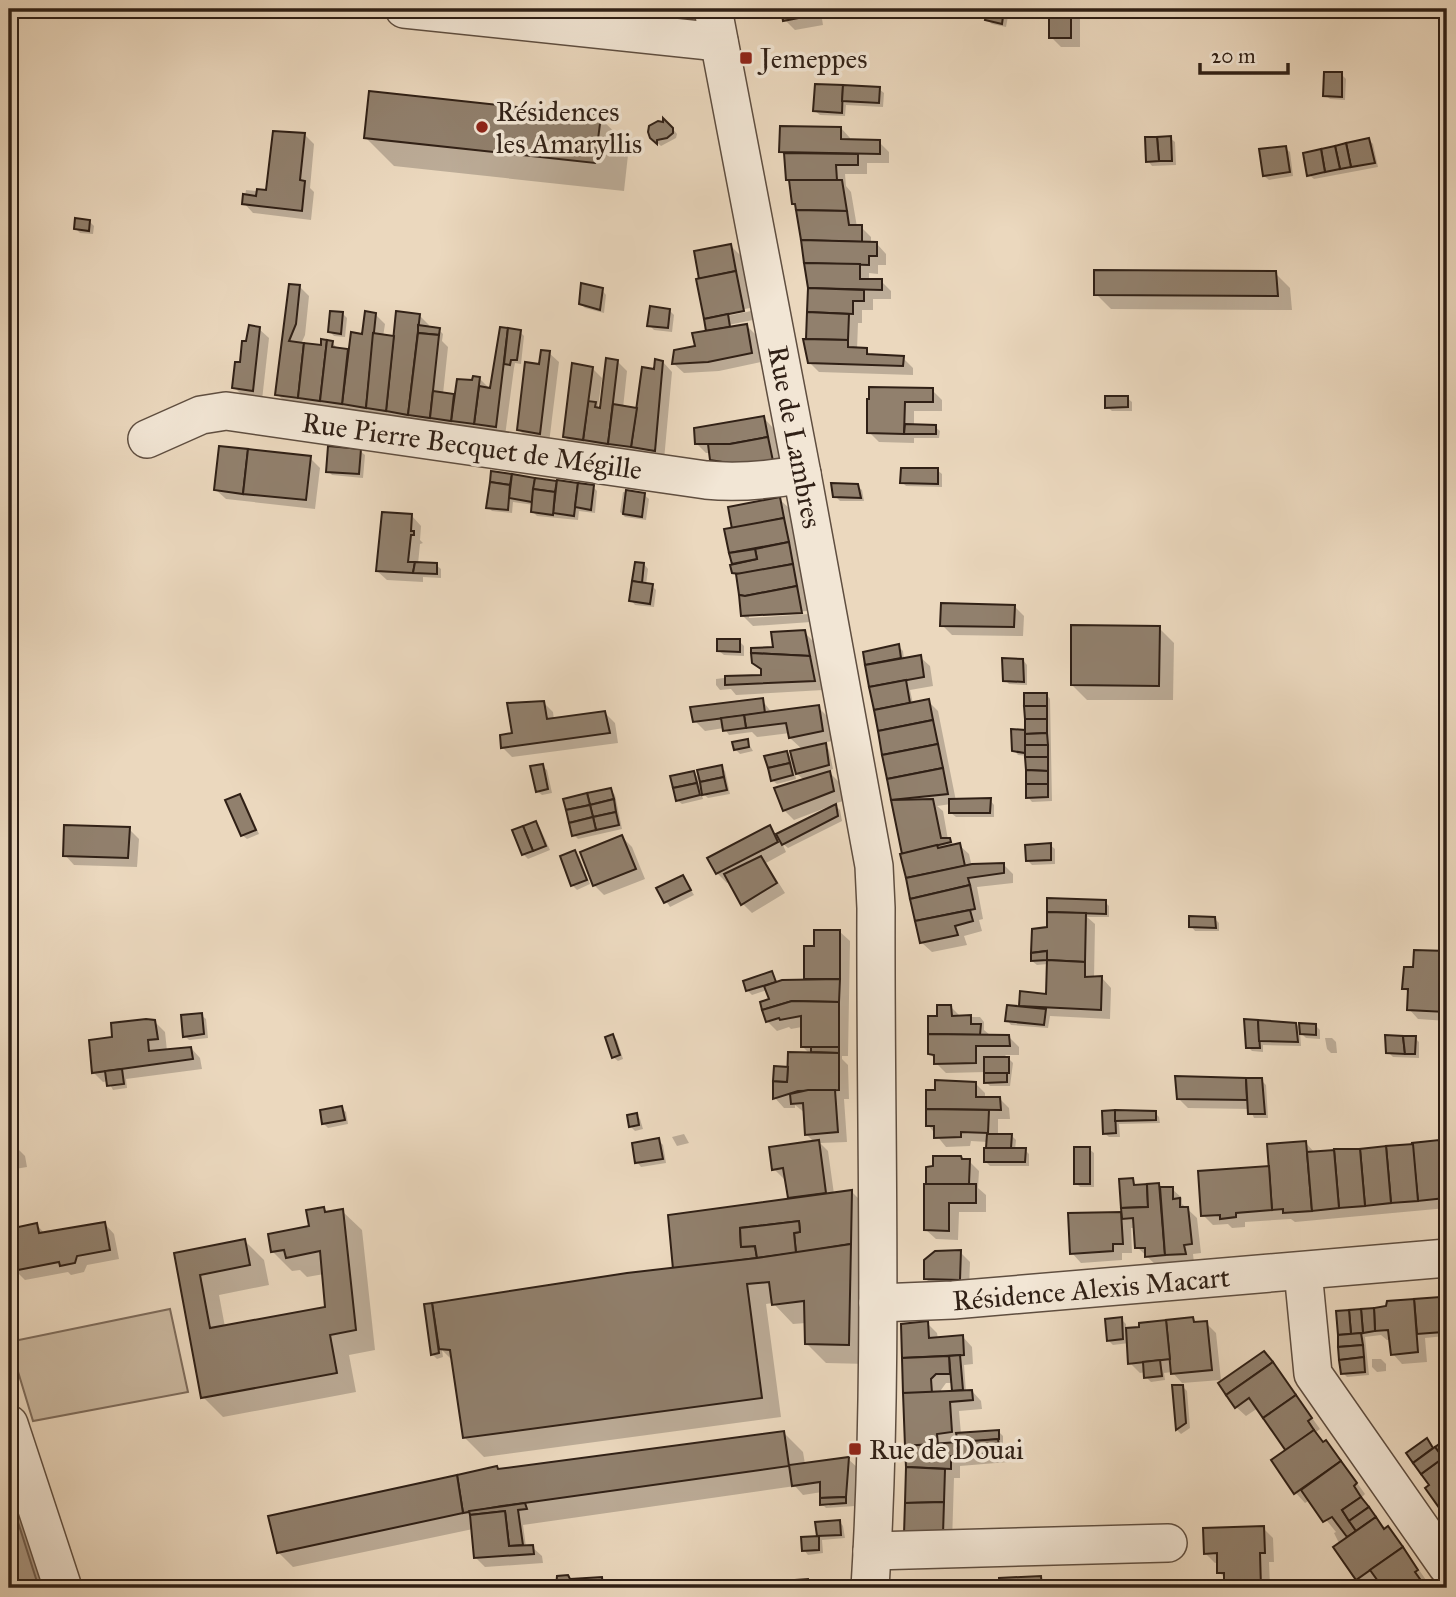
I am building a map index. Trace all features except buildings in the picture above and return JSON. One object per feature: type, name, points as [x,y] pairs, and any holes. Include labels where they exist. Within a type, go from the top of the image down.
[{"type":"street","points":[[404,9],[716,25]]},
{"type":"street","name":"Rue de Lambres","points":[[716,25],[874,866],[878,1303]]},
{"type":"street","name":"Rue Pierre Becquet de Mégille","points":[[147,439],[201,415],[226,411],[728,482],[802,474]]},
{"type":"street","name":"Résidence Alexis Macart","points":[[878,1303],[930,1302],[1447,1258]]},
{"type":"street","points":[[1303,1271],[1313,1374],[1447,1566]]},
{"type":"street","points":[[870,1588],[878,1303]]},
{"type":"street","points":[[9,1424],[63,1588]]},
{"type":"street","points":[[872,1551],[1168,1543]]},
{"type":"shaded area","points":[[170,1309],[188,1392],[33,1421],[9,1342]]},
{"type":"water","points":[[9,1473],[46,1588],[9,1588]]},
{"type":"place","name":"Jemeppes","points":[[746,58]]},
{"type":"place","name":"Résidences les Amaryllis","points":[[482,127]]},
{"type":"place","name":"Rue de Douai","points":[[855,1449]]}]
